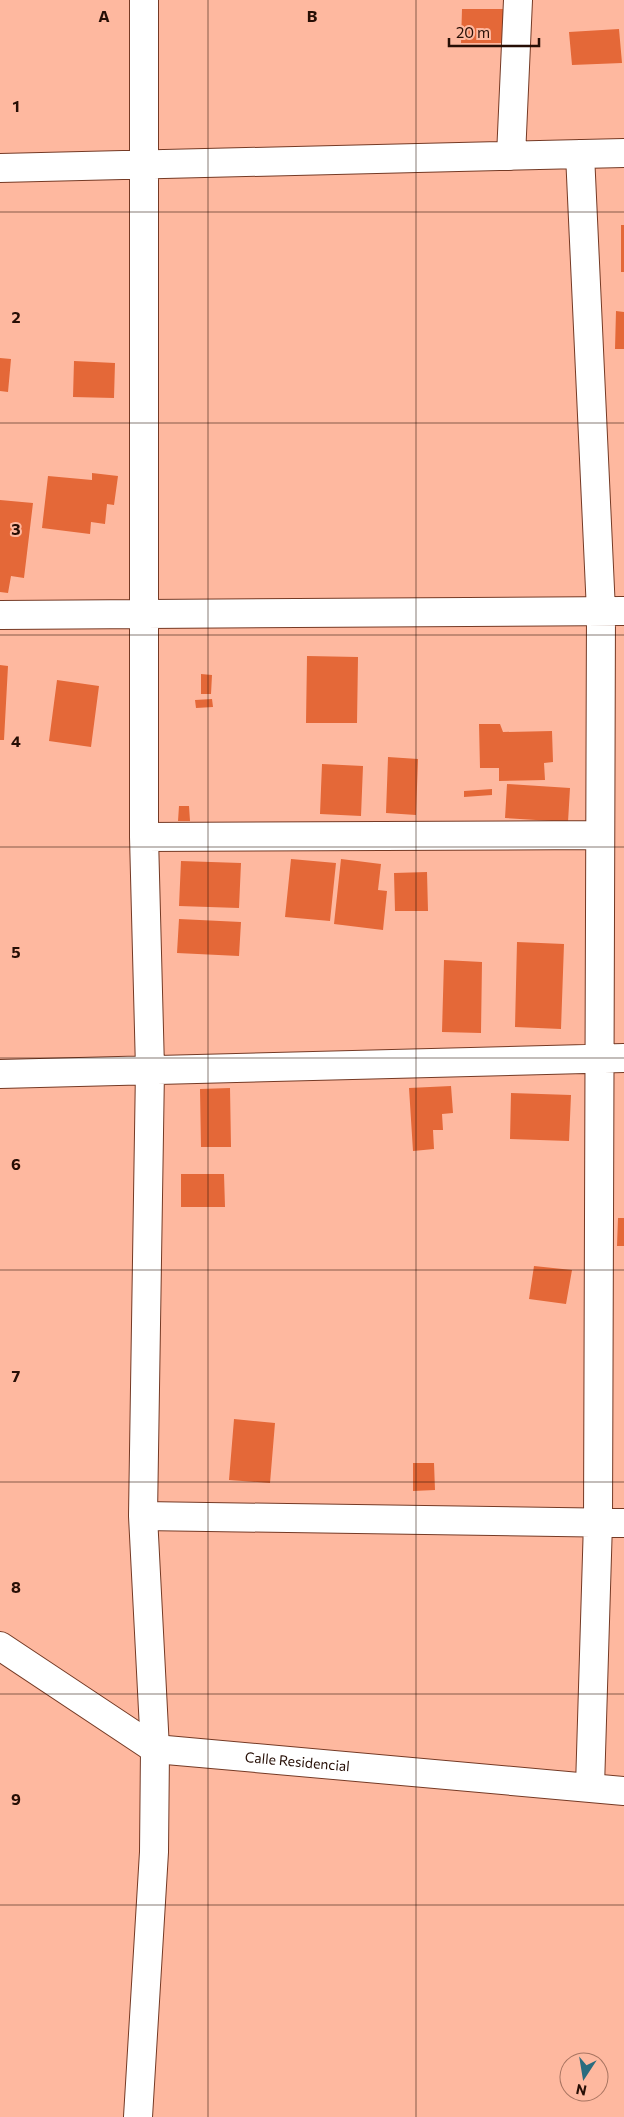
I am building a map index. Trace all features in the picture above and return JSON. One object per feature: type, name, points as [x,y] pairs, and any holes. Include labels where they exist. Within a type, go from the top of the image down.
[{"type":"street","points":[[138,2117],[154,1852],[155,1749],[143,1516],[150,1069],[144,837],[144,0]]},
{"type":"street","points":[[511,156],[518,0]]},
{"type":"street","points":[[0,168],[624,153]]},
{"type":"street","points":[[580,154],[612,611],[600,835],[612,1058],[611,1522],[590,1787]]},
{"type":"street","points":[[0,615],[612,611]]},
{"type":"street","points":[[144,837],[600,835]]},
{"type":"street","points":[[0,1074],[612,1058]]},
{"type":"street","points":[[143,1516],[611,1522]]},
{"type":"street","name":"Calle Residencial","points":[[0,1646],[155,1749],[624,1791]]},
{"type":"building","points":[[462,9],[504,9],[504,43],[461,43]]},
{"type":"building","points":[[619,29],[622,63],[572,65],[569,32]]},
{"type":"building","points":[[621,225],[624,225],[624,272],[621,272]]},
{"type":"building","points":[[616,311],[624,312],[624,349],[615,349]]},
{"type":"building","points":[[0,358],[11,359],[8,392],[0,391]]},
{"type":"building","points":[[74,361],[115,363],[114,398],[73,397]]},
{"type":"building","points":[[92,473],[118,476],[114,505],[107,504],[105,524],[91,522],[90,534],[42,528],[48,476],[92,480]]},
{"type":"building","points":[[0,500],[33,503],[24,578],[11,576],[8,593],[0,592]]},
{"type":"building","points":[[307,656],[358,657],[357,723],[306,723]]},
{"type":"building","points":[[0,665],[8,666],[4,740],[0,740]]},
{"type":"building","points":[[201,674],[212,675],[211,694],[201,694]]},
{"type":"building","points":[[57,680],[99,686],[91,747],[49,741]]},
{"type":"building","points":[[212,699],[213,707],[196,708],[195,700]]},
{"type":"building","points":[[479,724],[500,724],[503,732],[552,731],[553,762],[544,763],[545,780],[499,781],[499,768],[480,768]]},
{"type":"building","points":[[388,757],[418,759],[416,815],[386,813]]},
{"type":"building","points":[[322,764],[363,766],[361,816],[320,814]]},
{"type":"building","points":[[507,784],[570,788],[568,822],[505,818]]},
{"type":"building","points":[[492,789],[492,795],[464,797],[464,791]]},
{"type":"building","points":[[179,806],[189,806],[190,821],[178,821]]},
{"type":"building","points":[[291,859],[336,863],[330,921],[285,917]]},
{"type":"building","points":[[341,859],[381,864],[378,890],[387,891],[383,930],[334,924]]},
{"type":"building","points":[[181,861],[241,863],[239,908],[179,906]]},
{"type":"building","points":[[427,872],[428,911],[395,911],[394,873]]},
{"type":"building","points":[[179,919],[241,922],[239,956],[177,953]]},
{"type":"building","points":[[517,942],[564,944],[561,1029],[515,1027]]},
{"type":"building","points":[[444,960],[482,962],[481,1033],[442,1032]]},
{"type":"building","points":[[451,1086],[453,1113],[442,1114],[443,1130],[433,1130],[434,1149],[413,1151],[409,1088]]},
{"type":"building","points":[[230,1088],[231,1147],[201,1147],[200,1089]]},
{"type":"building","points":[[511,1093],[571,1095],[569,1141],[510,1139]]},
{"type":"building","points":[[181,1174],[224,1174],[225,1207],[181,1207]]},
{"type":"building","points":[[618,1218],[624,1218],[624,1246],[617,1246]]},
{"type":"building","points":[[534,1266],[572,1270],[566,1304],[529,1299]]},
{"type":"building","points":[[234,1419],[275,1423],[270,1483],[229,1480]]},
{"type":"building","points":[[413,1463],[434,1463],[435,1490],[413,1491]]}]
